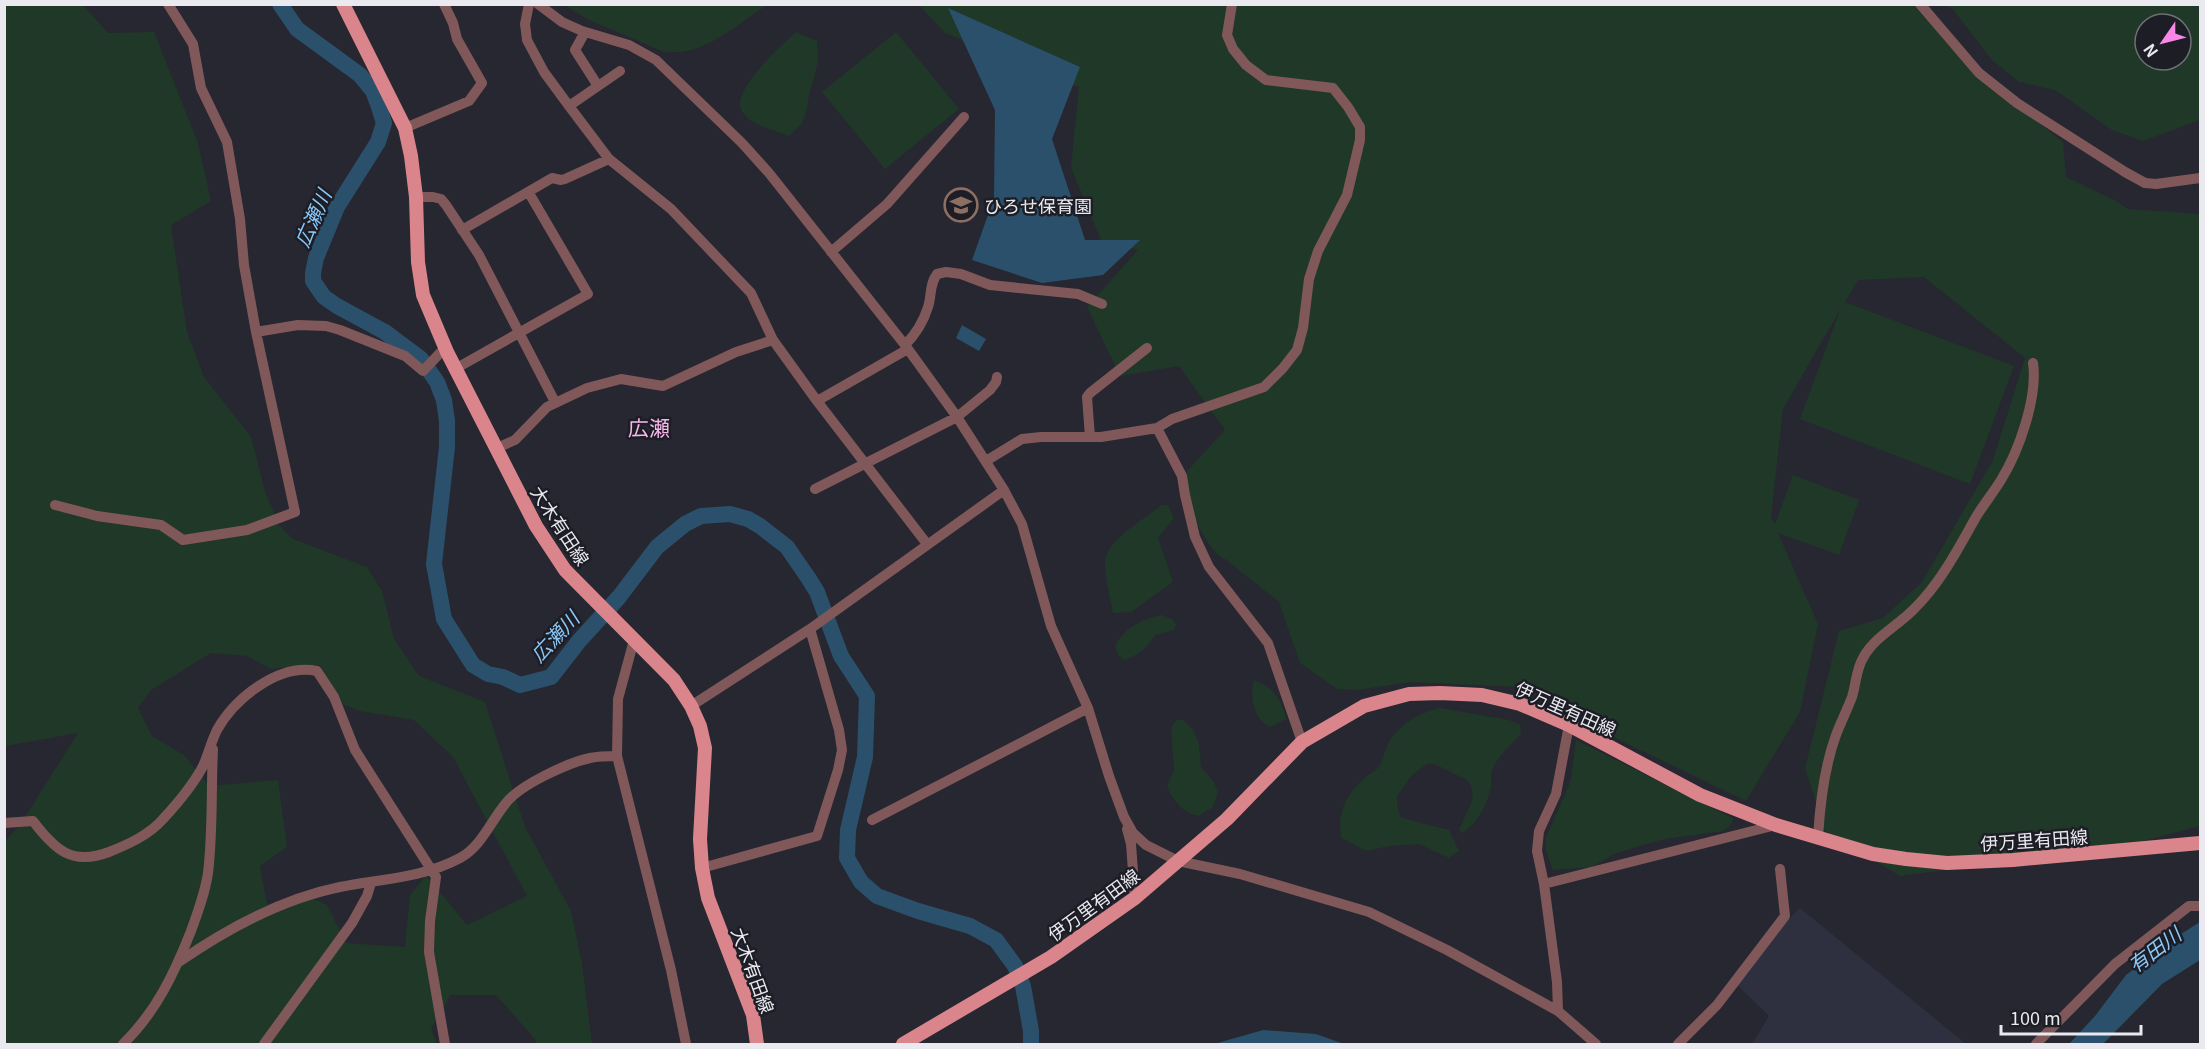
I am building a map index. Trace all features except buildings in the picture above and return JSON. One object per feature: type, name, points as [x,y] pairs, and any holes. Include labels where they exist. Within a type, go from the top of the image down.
[{"type":"main road","name":"大木有田線","points":[[343,4],[405,129],[416,197],[418,262],[423,295],[444,353],[455,369],[536,526],[565,570],[674,680],[691,706],[700,726],[705,748],[700,839],[702,868],[708,898],[753,1015],[757,1044]]},
{"type":"main road","name":"伊万里有田線","points":[[903,1044],[1051,957],[1135,898],[1227,819],[1302,742],[1364,706],[1409,694],[1482,695],[1520,704],[1569,725],[1700,795],[1776,825],[1874,854],[1906,860],[1947,863],[2048,857],[2200,843]]},
{"type":"street","points":[[55,505],[97,516],[161,525],[183,540],[247,530],[295,512],[256,332],[227,142],[201,88],[193,44],[168,4]]},
{"type":"street","points":[[405,129],[469,100],[482,82],[457,39],[453,23],[444,4]]},
{"type":"street","points":[[529,4],[525,24],[527,40],[544,72],[569,106],[609,159],[671,209],[751,293],[773,340],[927,544]]},
{"type":"street","points":[[538,4],[562,21],[585,32],[629,45],[656,60],[742,143],[769,173],[906,347],[957,417],[1004,490],[1022,524],[1051,626],[1088,708],[1124,817],[1131,844],[1135,898]]},
{"type":"street","points":[[986,461],[1022,439],[1041,436],[1101,437],[1157,428],[1172,419],[1264,387],[1297,350],[1303,328],[1309,279],[1318,251],[1347,195],[1360,140],[1360,127],[1333,88],[1266,80],[1246,65],[1233,49],[1227,35],[1232,4]]},
{"type":"street","points":[[1920,4],[1978,73],[2017,103],[2125,172],[2145,183],[2156,184],[2200,178]]},
{"type":"street","points":[[585,32],[575,51],[598,86]]},
{"type":"street","points":[[569,106],[620,71]]},
{"type":"street","points":[[831,252],[887,204],[964,117]]},
{"type":"street","points":[[462,230],[552,178],[561,180],[609,159]]},
{"type":"street","points":[[455,369],[588,294],[529,193]]},
{"type":"street","points":[[416,197],[441,199],[479,255],[555,402]]},
{"type":"street","points":[[817,401],[906,347],[920,328],[928,306],[931,282],[937,274],[946,272],[962,274],[990,285],[1078,294],[1102,304]]},
{"type":"street","points":[[256,332],[298,325],[326,326],[405,356],[423,370],[444,353]]},
{"type":"street","points":[[497,448],[515,440],[547,407],[587,388],[621,379],[663,386],[736,352],[773,340]]},
{"type":"street","points":[[1090,437],[1087,398],[1090,393],[1147,348]]},
{"type":"street","points":[[1818,838],[1821,794],[1828,763],[1835,736],[1852,695],[1862,660],[1871,645],[1915,609],[1940,579],[1986,500],[2001,480],[2012,461],[2031,405],[2036,379],[2034,363]]},
{"type":"street","points":[[815,489],[864,462],[957,417],[990,390],[996,382],[996,376]]},
{"type":"street","points":[[1157,428],[1182,476],[1191,521],[1204,557],[1230,596],[1268,643],[1302,742]]},
{"type":"street","points":[[691,706],[810,630],[1004,490]]},
{"type":"street","points":[[702,868],[817,836],[842,750],[839,729],[810,630]]},
{"type":"street","points":[[633,640],[618,699],[617,756],[671,970],[686,1044]]},
{"type":"street","points":[[4,823],[33,822],[46,838],[70,856],[93,858],[135,841],[162,821],[202,769],[213,739],[225,718],[257,688],[282,673],[307,669],[317,671],[334,697],[355,750],[436,877],[430,921],[429,952],[445,1044]]},
{"type":"street","points":[[872,820],[1088,708]]},
{"type":"street","points":[[1558,1011],[1557,982],[1538,851],[1539,831],[1556,794],[1569,725]]},
{"type":"street","points":[[123,1044],[152,1010],[166,989],[179,962],[200,905],[207,876],[213,739]]},
{"type":"street","points":[[179,962],[246,920],[283,904],[339,887],[371,883],[433,869],[460,858],[472,850],[508,800],[540,777],[588,758],[617,756]]},
{"type":"street","points":[[1124,817],[1133,833],[1146,845],[1178,861],[1240,874],[1369,912],[1447,950],[1558,1011],[1596,1044]]},
{"type":"street","points":[[1544,884],[1776,825]]},
{"type":"street","points":[[1678,1044],[1717,1005],[1785,916],[1780,869]]},
{"type":"street","points":[[264,1044],[352,923],[367,896],[371,883]]},
{"type":"street","points":[[2036,1044],[2115,964],[2189,906],[2200,906]]},
{"type":"shaded area","points":[[1800,908],[1966,1044],[1752,1044],[1769,1016],[1737,985],[1782,926]]},
{"type":"green space","points":[[764,4],[764,7],[716,40],[690,50],[676,52],[662,51],[589,20],[564,5]]},
{"type":"green space","points":[[5,5],[83,5],[108,33],[154,32],[198,143],[211,201],[171,225],[187,332],[204,377],[251,437],[265,491],[279,525],[293,539],[367,567],[382,591],[394,639],[419,676],[485,702],[525,827],[571,911],[582,964],[592,1044],[536,1044],[535,1039],[496,995],[451,995],[431,1029],[437,1044],[5,1044],[4,842],[20,825],[78,733],[5,746]],"holes":[[[211,653],[247,656],[271,669],[320,665],[343,704],[359,711],[414,720],[453,757],[527,896],[467,925],[426,875],[410,895],[405,947],[346,943],[327,905],[311,898],[267,904],[260,866],[287,847],[278,780],[209,786],[184,755],[152,736],[138,708],[151,690]]]},
{"type":"green space","points":[[919,5],[1929,5],[1975,72],[2063,142],[2066,177],[2128,209],[2200,214],[2200,826],[2121,847],[1900,876],[1825,831],[1805,768],[1839,631],[1883,618],[1922,582],[1993,460],[2025,358],[1924,277],[1858,280],[1845,302],[2014,366],[1970,484],[1800,419],[1840,310],[1783,409],[1771,517],[1775,524],[1793,475],[1859,500],[1839,555],[1778,533],[1818,624],[1800,712],[1746,801],[1582,722],[1550,702],[1517,687],[1411,682],[1357,690],[1337,689],[1300,663],[1279,602],[1215,551],[1190,510],[1187,496],[1187,471],[1225,430],[1179,366],[1120,376],[1087,307],[1138,250],[1101,240],[1071,168],[1079,87],[1026,70],[995,52],[945,33]]},
{"type":"green space","points":[[1940,5],[2200,5],[2200,120],[2143,141],[2112,130],[2055,90],[2019,82],[1991,59],[1952,8]]},
{"type":"green space","points":[[796,32],[817,41],[818,62],[802,123],[789,136],[752,121],[743,113],[740,104],[749,82],[758,70]]},
{"type":"green space","points":[[896,32],[959,109],[885,169],[822,92]]},
{"type":"green space","points":[[1161,505],[1168,505],[1174,518],[1158,538],[1173,582],[1131,612],[1113,613],[1105,566],[1108,553],[1120,537]]},
{"type":"green space","points":[[1162,615],[1172,619],[1176,624],[1174,630],[1155,635],[1149,644],[1130,658],[1124,660],[1118,655],[1115,646],[1129,629]]},
{"type":"green space","points":[[1254,681],[1266,686],[1276,695],[1283,706],[1286,719],[1270,727],[1260,719],[1254,707],[1252,693]]},
{"type":"green space","points":[[1440,708],[1509,720],[1520,725],[1521,734],[1494,766],[1490,792],[1482,812],[1463,833],[1459,830],[1473,798],[1471,785],[1467,780],[1434,764],[1427,764],[1412,775],[1397,796],[1400,816],[1449,830],[1459,851],[1449,858],[1419,844],[1389,846],[1366,851],[1341,838],[1340,820],[1344,804],[1359,783],[1379,767],[1392,737],[1410,720]]},
{"type":"green space","points":[[1176,720],[1183,720],[1193,729],[1199,744],[1201,767],[1214,782],[1218,792],[1213,807],[1198,816],[1187,812],[1179,805],[1167,786],[1174,770],[1171,728]]},
{"type":"green space","points":[[1576,740],[1734,819],[1723,831],[1665,839],[1614,854],[1592,867],[1553,870],[1546,851],[1545,840],[1571,780]]},
{"type":"water","points":[[948,8],[1080,67],[1052,139],[1085,240],[1140,240],[1103,275],[1042,283],[972,260],[994,198],[995,110]]},
{"type":"water","points":[[962,325],[986,339],[979,351],[956,338]]},
{"type":"water","points":[[2200,922],[2200,960],[2162,984],[2103,1044],[2069,1044],[2095,1016],[2126,975]]},
{"type":"water","points":[[1263,1030],[1316,1034],[1344,1044],[1214,1044]]},
{"type":"waterway","name":"広瀬川","points":[[280,4],[297,29],[360,75],[373,91],[384,123],[378,142],[337,207],[316,258],[313,281],[324,297],[385,332],[421,359],[437,382],[444,400],[447,447],[434,564],[444,619],[473,665],[488,674],[503,677],[520,685],[551,677],[579,641],[619,597],[657,547],[685,524],[701,516],[730,514],[748,519],[760,526],[787,547],[809,579],[817,592],[841,656],[867,696],[865,757],[848,830],[847,858],[861,882],[877,896],[970,926],[996,940],[1015,966],[1023,986],[1031,1044]]},
{"type":"place","name":"ひろせ保育園","points":[[961,205]]},
{"type":"district","name":"広瀬","points":[[649,427]]},
{"type":"water label","name":"有田川","points":[[2154,949]]}]
